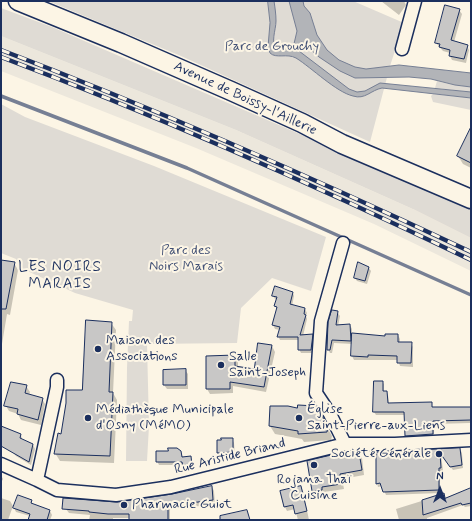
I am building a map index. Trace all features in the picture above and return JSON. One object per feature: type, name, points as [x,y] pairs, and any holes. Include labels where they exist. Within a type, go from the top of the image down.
[{"type":"main road","name":"Avenue de Boissy-l'Aillerie","points":[[18,1],[121,43],[224,88],[302,123],[342,144],[471,199]]},
{"type":"street","points":[[402,49],[414,1]]},
{"type":"street","points":[[343,242],[321,321],[316,393],[330,414],[345,444]]},
{"type":"street","points":[[37,480],[57,380]]},
{"type":"street","name":"Rue Aristide Briand","points":[[1,464],[57,490],[116,495],[171,487],[345,444],[395,444],[471,440]]},
{"type":"shaded area","points":[[268,1],[274,1],[276,21],[274,44],[277,50],[293,48],[297,31],[289,1],[303,1],[304,6],[310,13],[317,35],[327,50],[339,60],[355,67],[366,69],[399,65],[471,73],[471,87],[431,79],[409,77],[355,78],[340,71],[319,57],[302,42],[299,44],[299,51],[349,89],[357,92],[365,91],[380,83],[471,92],[471,98],[382,88],[361,97],[346,94],[296,58],[289,56],[275,56],[270,53],[268,47],[270,23]]},
{"type":"shaded area","points":[[1,36],[236,130],[415,210],[471,238],[471,271],[374,224],[196,148],[1,71]]},
{"type":"green space","name":"Parc de Grouchy","points":[[48,1],[353,1],[404,23],[390,66],[370,142],[181,56]]},
{"type":"green space","points":[[1,8],[52,27],[471,208],[471,238],[415,210],[236,130],[1,36]]},
{"type":"green space","points":[[437,81],[471,87],[471,92],[435,88]]},
{"type":"green space","points":[[433,94],[471,98],[471,110],[433,102],[431,96]]},
{"type":"green space","name":"Parc des Noirs Marais","points":[[1,104],[25,117],[154,166],[326,237],[311,291],[272,278],[241,308],[237,343],[147,344],[149,426],[147,461],[126,461],[129,321],[132,321],[133,310],[75,293],[23,269],[16,259],[1,253]]},
{"type":"building","points":[[445,5],[460,9],[451,40],[468,45],[464,59],[449,56],[450,50],[439,47],[440,44],[435,43]]},
{"type":"building","points":[[471,127],[471,163],[457,156]]},
{"type":"building","points":[[1,260],[15,262],[6,309],[1,309]]},
{"type":"building","points":[[358,262],[369,267],[365,281],[354,278]]},
{"type":"building","points":[[275,286],[293,292],[290,304],[305,308],[304,314],[306,315],[300,335],[313,334],[311,350],[298,350],[298,337],[277,337],[280,327],[272,325],[277,307],[274,306],[277,297],[272,296]]},
{"type":"building","points":[[332,310],[338,311],[336,325],[350,324],[351,341],[332,340],[330,350],[327,350],[328,322]]},
{"type":"building","name":"Médiathèque Municipale d'Osny (MéMO)","points":[[86,320],[112,322],[109,392],[113,392],[110,456],[54,454],[58,433],[61,434],[66,403],[66,390],[82,390]]},
{"type":"building","points":[[352,333],[385,336],[385,334],[398,334],[398,342],[412,342],[411,363],[397,363],[397,356],[351,356]]},
{"type":"building","points":[[258,343],[272,345],[264,387],[230,382],[230,389],[206,389],[206,356],[235,355],[235,366],[254,369]]},
{"type":"building","points":[[186,369],[186,385],[163,385],[163,370]]},
{"type":"building","points":[[374,381],[383,381],[383,391],[387,391],[388,403],[432,402],[432,407],[471,407],[471,420],[433,421],[433,434],[405,436],[404,412],[373,412]]},
{"type":"building","points":[[11,382],[27,385],[25,393],[43,398],[38,420],[17,414],[18,409],[4,406]]},
{"type":"building","name":"Église Saint-Pierre-aux-Liens","points":[[298,405],[316,406],[328,426],[327,432],[298,434],[298,431],[269,426],[270,406],[288,406],[297,408]]},
{"type":"building","points":[[1,426],[21,434],[20,438],[33,444],[29,462],[1,446]]},
{"type":"building","points":[[221,438],[233,438],[233,452],[217,453],[217,440],[221,440]]},
{"type":"building","points":[[168,448],[177,448],[181,451],[182,457],[191,456],[192,466],[183,467],[182,462],[156,462],[156,451],[168,451]]},
{"type":"building","points":[[460,448],[462,465],[450,467],[440,453],[441,468],[439,468],[439,490],[383,492],[380,483],[376,484],[376,452],[404,454],[404,451]]},
{"type":"building","points":[[345,452],[359,452],[362,470],[340,474],[341,484],[322,487],[322,490],[312,491],[307,461]]},
{"type":"building","points":[[212,486],[213,500],[168,506],[168,520],[129,520],[129,514],[108,514],[62,509],[63,498],[117,502],[172,494]]},
{"type":"building","points":[[301,486],[307,511],[295,514],[293,505],[284,507],[280,491]]},
{"type":"building","points":[[471,488],[471,503],[462,505],[461,503],[423,515],[422,500],[444,493],[445,498]]},
{"type":"building","points":[[18,495],[32,500],[31,503],[50,510],[47,520],[28,520],[30,514],[13,508]]},
{"type":"building","points":[[247,510],[250,520],[220,520],[220,516]]},
{"type":"waterway","points":[[1,96],[187,168],[471,295]]},
{"type":"railway","points":[[1,50],[61,73],[238,146],[471,252]]},
{"type":"railway","points":[[1,57],[61,80],[238,153],[471,260]]},
{"type":"place","name":"Maison des Associations","points":[[98,349]]},
{"type":"place","name":"Salle Saint-Joseph","points":[[221,365]]},
{"type":"place","name":"Médiathèque Municipale d'Osny (MéMO)","points":[[88,418]]},
{"type":"place","name":"Église Saint-Pierre-aux-Liens","points":[[299,418]]},
{"type":"place","name":"Société Générale","points":[[439,454]]},
{"type":"place","name":"Rojana Thaï Cuisine","points":[[314,465]]},
{"type":"place","name":"Pharmacie Guiot","points":[[124,505]]},
{"type":"district","name":"LES NOIRS MARAIS","points":[[60,276]]}]
